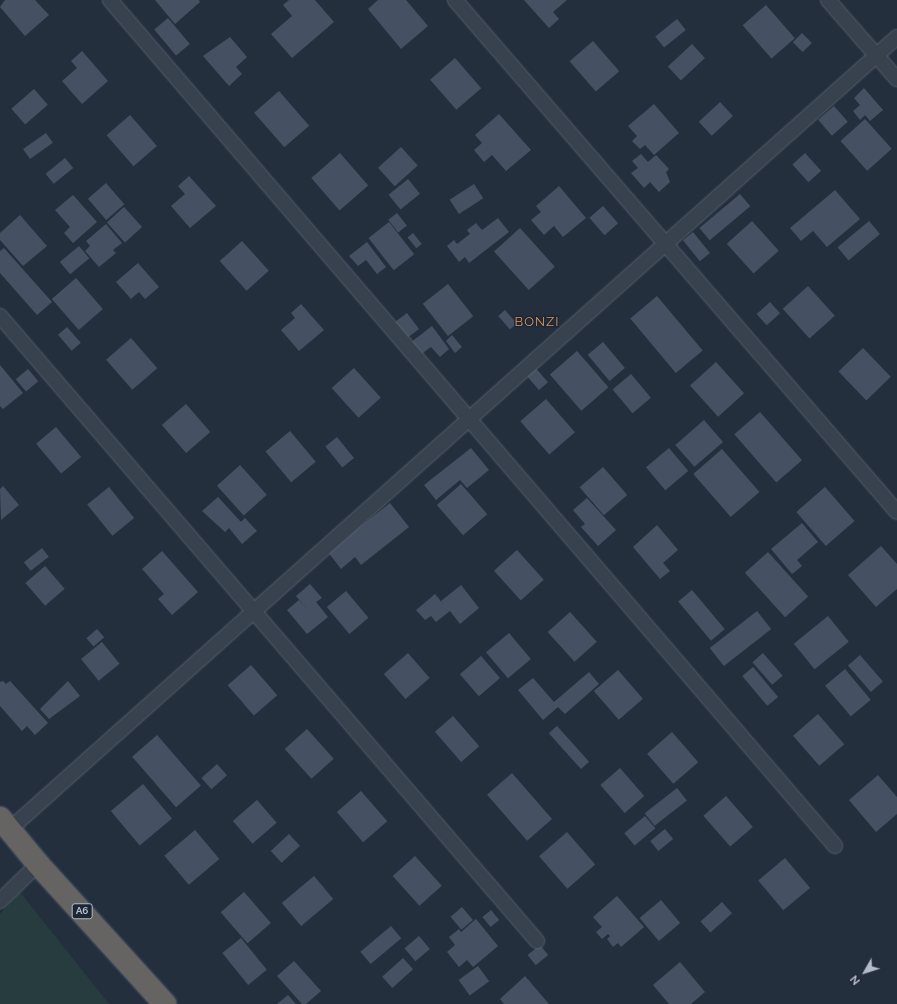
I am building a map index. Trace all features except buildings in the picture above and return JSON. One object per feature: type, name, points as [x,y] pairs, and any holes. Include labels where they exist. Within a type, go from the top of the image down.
[{"type":"highway","name":"A6","points":[[5,823],[38,864],[166,1004]]},
{"type":"street","points":[[110,0],[835,846]]},
{"type":"street","points":[[455,0],[897,512]]},
{"type":"street","points":[[828,0],[897,79]]},
{"type":"street","points":[[5,823],[254,611],[897,37]]},
{"type":"street","points":[[0,316],[537,941]]},
{"type":"street","points":[[0,901],[38,864]]},
{"type":"green space","points":[[20,892],[109,1004],[0,1004],[0,914]]},
{"type":"district","name":"BONZI","points":[[537,322]]}]
